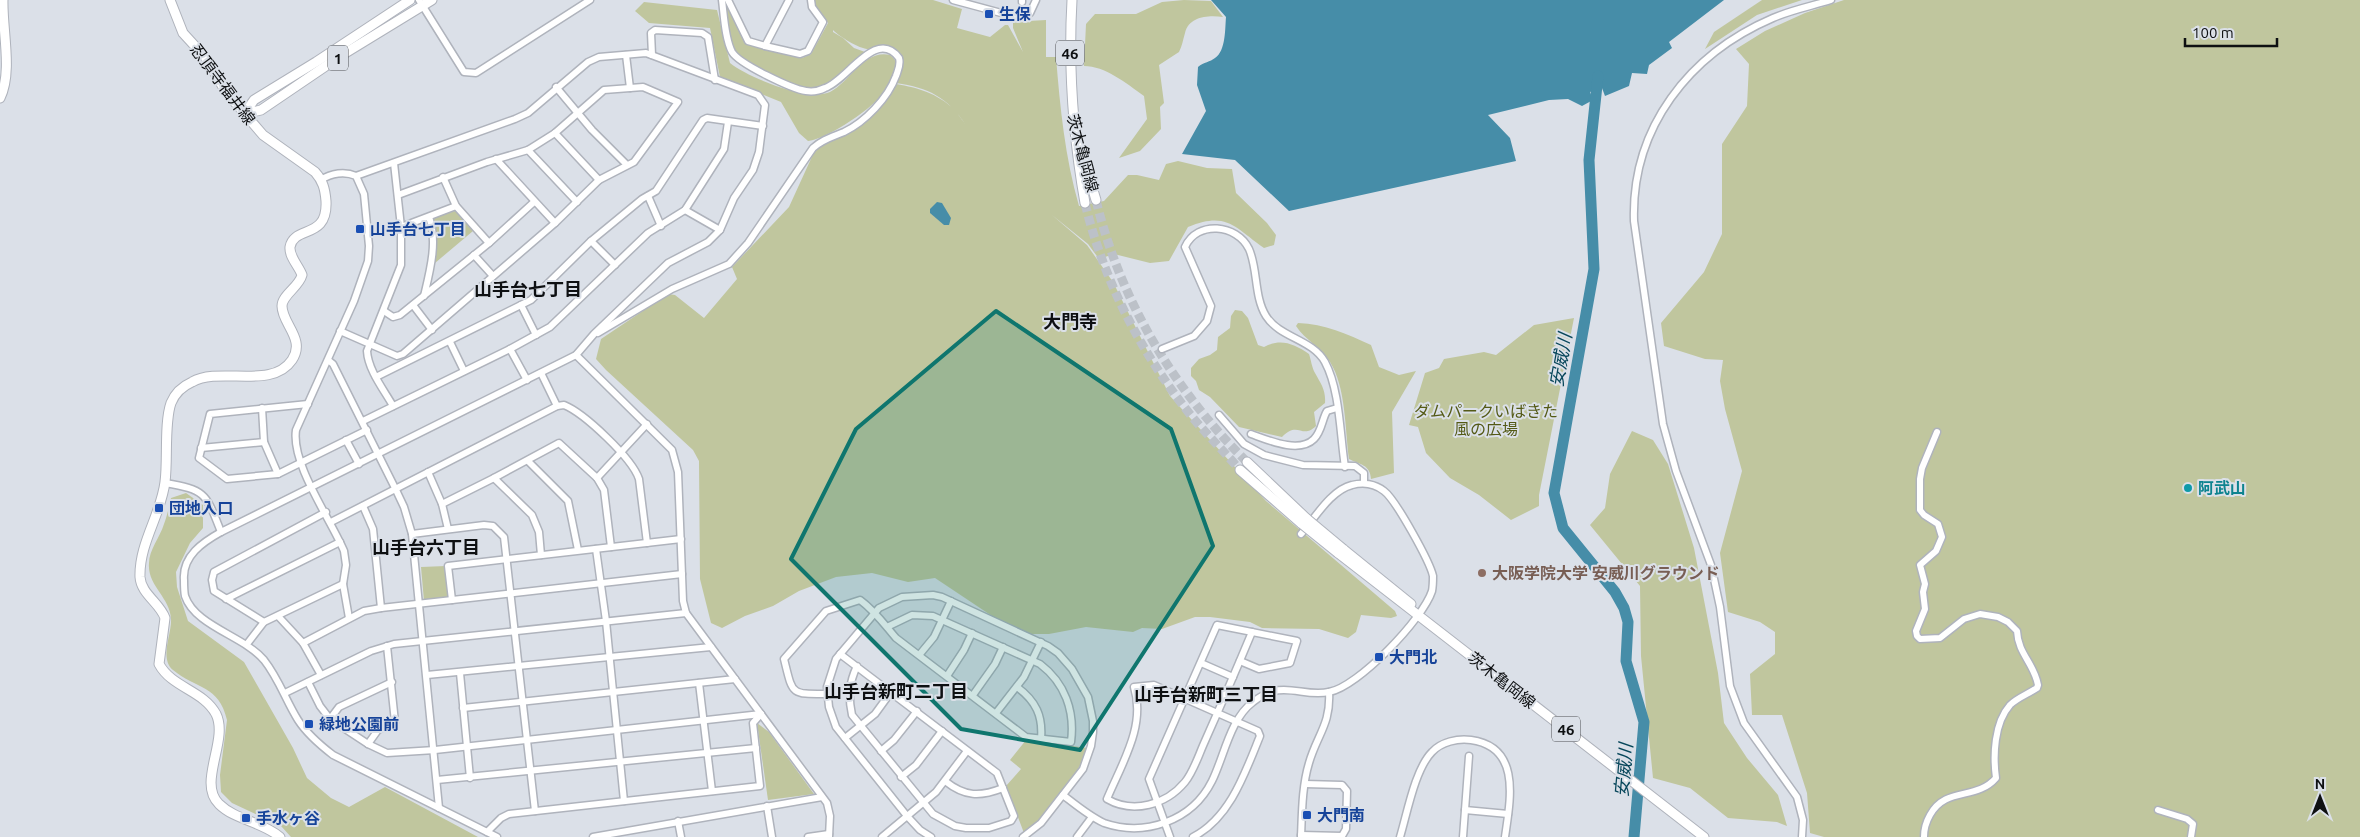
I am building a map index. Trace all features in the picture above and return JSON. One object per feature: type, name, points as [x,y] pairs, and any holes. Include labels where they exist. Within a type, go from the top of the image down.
[{"type":"main road","points":[[0,98],[4,88],[6,50],[3,0]]},
{"type":"main road","name":"忍頂寺福井線","points":[[170,0],[183,33],[205,57],[226,92],[244,114],[273,144],[307,166],[321,180]]},
{"type":"main road","name":"1","points":[[244,114],[254,100],[410,0]]},
{"type":"main road","name":"1","points":[[244,114],[261,110],[421,3],[432,0]]},
{"type":"main road","name":"茨木亀岡線","points":[[1072,0],[1071,106],[1082,164],[1085,202]]},
{"type":"main road","name":"茨木亀岡線","points":[[1082,164],[1096,200]]},
{"type":"main road","points":[[280,837],[218,804],[211,786],[220,731],[219,721],[204,699],[171,680],[159,664],[165,618],[163,612],[144,588],[140,579],[142,551],[159,508],[165,484],[171,403],[179,390],[193,381],[206,376],[263,375],[275,372],[286,366],[296,352],[296,341],[282,306],[285,298],[300,282],[302,275],[291,254],[290,247],[294,239],[320,225],[325,219],[325,190],[321,180]]},
{"type":"main road","name":"茨木亀岡線","points":[[1247,462],[1304,521]]},
{"type":"main road","name":"茨木亀岡線","points":[[1240,470],[1418,615],[1704,837]]},
{"type":"street","points":[[421,3],[464,72],[476,73],[590,0]]},
{"type":"street","points":[[594,334],[608,328],[672,289],[729,264],[748,244],[813,148],[826,138],[844,132],[856,123],[881,104],[892,88],[900,61],[896,54],[886,48],[867,54],[837,82],[816,91],[801,90],[744,65],[736,58],[730,48],[722,0]]},
{"type":"street","points":[[728,0],[748,41],[800,54],[808,51],[823,22],[812,7],[811,0]]},
{"type":"street","points":[[765,46],[789,0]]},
{"type":"street","points":[[953,0],[1021,17],[1030,12],[1036,0]]},
{"type":"street","points":[[978,7],[980,0]]},
{"type":"street","points":[[1802,837],[1803,820],[1796,797],[1744,723],[1730,686],[1720,607],[1708,555],[1676,471],[1663,424],[1634,221],[1635,185],[1641,156],[1661,113],[1680,86],[1711,55],[1744,32],[1775,17],[1828,1]]},
{"type":"street","points":[[652,55],[651,32],[655,30],[702,33],[708,36],[715,80]]},
{"type":"street","points":[[356,176],[528,113],[556,87],[588,62],[599,57],[646,53],[762,98],[765,105],[759,152],[753,170],[734,198],[720,230],[708,242],[668,263],[594,334],[576,355],[221,532],[196,550],[188,561],[184,576],[185,596],[193,609],[205,620],[247,644],[271,668],[302,726],[333,756],[497,837]]},
{"type":"street","points":[[626,55],[630,88]]},
{"type":"street","points":[[556,87],[576,112],[627,165]]},
{"type":"street","points":[[340,331],[397,356],[403,354],[555,224],[599,180],[634,162],[678,102],[643,87],[601,91],[555,133],[528,150],[496,159],[398,195]]},
{"type":"street","points":[[376,377],[450,342],[537,295],[591,241],[642,199],[656,191],[703,120],[708,118],[763,126]]},
{"type":"street","points":[[363,422],[550,327],[648,233],[685,210],[724,149],[728,122]]},
{"type":"street","points":[[555,133],[599,180]]},
{"type":"street","points":[[528,150],[577,202]]},
{"type":"street","points":[[496,159],[555,224]]},
{"type":"street","points":[[393,406],[376,377],[368,358],[370,344],[401,265],[401,227],[394,163]]},
{"type":"street","points":[[321,180],[328,175],[348,173],[356,176],[364,194],[369,238],[368,261],[358,292],[296,430],[295,440],[301,464],[340,542],[346,565],[343,584],[350,618]]},
{"type":"street","points":[[444,178],[456,206],[489,243]]},
{"type":"street","points":[[648,196],[661,226]]},
{"type":"street","points":[[384,311],[393,316],[400,315],[489,243],[534,202]]},
{"type":"street","points":[[401,227],[456,206]]},
{"type":"street","points":[[685,210],[720,230]]},
{"type":"street","points":[[424,296],[432,260],[431,224],[428,217]]},
{"type":"street","points":[[1162,349],[1194,336],[1207,322],[1211,306],[1185,247],[1189,237],[1200,230],[1216,228],[1229,231],[1240,238],[1249,249],[1265,315],[1276,327],[1311,346],[1324,360],[1332,380],[1345,467]]},
{"type":"street","points":[[591,241],[615,265]]},
{"type":"street","points":[[474,255],[493,276]]},
{"type":"street","points":[[413,305],[432,330]]},
{"type":"street","points":[[521,305],[536,335]]},
{"type":"street","points":[[450,342],[464,371]]},
{"type":"street","points":[[510,349],[527,380]]},
{"type":"street","points":[[576,355],[672,450],[676,461],[683,601],[686,613],[827,802],[830,816],[829,835],[808,837]]},
{"type":"street","points":[[328,360],[333,364],[396,490],[412,534],[435,750],[439,808]]},
{"type":"street","points":[[541,373],[557,406]]},
{"type":"street","points":[[308,404],[210,414],[201,448],[200,460],[225,479],[278,474],[366,430]]},
{"type":"street","points":[[331,522],[557,406],[564,405],[572,408],[621,452],[636,469],[647,543]]},
{"type":"street","points":[[262,408],[264,442],[278,474]]},
{"type":"street","points":[[1251,434],[1290,445],[1304,445],[1314,439],[1320,431],[1327,410],[1337,408]]},
{"type":"street","points":[[1219,415],[1244,444],[1264,456],[1303,465],[1361,469],[1364,473],[1364,484]]},
{"type":"street","points":[[597,478],[647,424]]},
{"type":"street","points":[[1924,837],[1924,829],[1930,815],[1944,798],[1979,791],[1990,786],[1996,778],[1995,752],[2000,723],[2004,713],[2011,704],[2037,688],[2038,685],[2030,665],[2018,646],[2017,631],[2008,622],[1998,617],[1972,616],[1940,638],[1920,639],[1917,636],[1916,632],[1925,609],[1923,592],[1925,584],[1920,565],[1936,551],[1942,537],[1938,524],[1920,510],[1922,468],[1936,432]]},
{"type":"street","points":[[346,440],[359,464]]},
{"type":"street","points":[[201,448],[264,442]]},
{"type":"street","points":[[442,504],[528,461],[559,443],[597,478],[604,490],[607,502],[611,547]]},
{"type":"street","points":[[528,461],[568,501],[578,550]]},
{"type":"street","points":[[428,472],[442,504],[448,530]]},
{"type":"street","points":[[494,478],[532,515],[539,532],[541,554]]},
{"type":"street","points":[[165,484],[187,487],[205,496],[221,532]]},
{"type":"street","points":[[1063,795],[1092,817],[1111,825],[1129,829],[1141,829],[1164,824],[1189,811],[1206,792],[1238,721],[1253,702],[1276,690],[1296,689],[1329,692],[1358,677],[1406,632],[1426,602],[1433,584],[1429,567],[1396,507],[1384,491],[1364,484],[1352,485],[1340,490],[1301,534]]},
{"type":"street","points":[[363,506],[373,529],[381,608]]},
{"type":"street","points":[[264,622],[214,591],[212,580],[214,572],[326,512]]},
{"type":"street","points":[[412,534],[484,524],[493,526],[504,537],[535,811]]},
{"type":"street","points":[[452,600],[448,566],[681,539]]},
{"type":"street","points":[[226,599],[340,542]]},
{"type":"street","points":[[596,548],[606,621],[608,657],[624,801]]},
{"type":"street","points":[[303,644],[350,618],[381,608],[682,574]]},
{"type":"street","points":[[247,644],[264,622],[343,584]]},
{"type":"street","points":[[931,837],[920,830],[907,816],[845,738],[832,718],[827,694],[833,665],[875,612],[893,600],[912,595],[933,594],[1041,642],[1058,653],[1072,669],[1088,697],[1093,721],[1088,756],[1083,769],[1041,824],[1022,837]]},
{"type":"street","points":[[827,694],[798,694],[791,687],[784,659],[826,611],[860,600],[875,612],[896,638],[920,654],[1026,737],[1071,742],[1073,720],[1066,697],[1047,669],[1032,660],[942,619],[922,614],[912,615],[888,627]]},
{"type":"street","points":[[920,654],[934,637],[951,601]]},
{"type":"street","points":[[285,693],[371,651],[387,646],[423,640],[686,613]]},
{"type":"street","points":[[278,616],[303,644],[321,675]]},
{"type":"street","points":[[1170,837],[1149,779],[1217,625],[1296,641],[1290,663],[1259,669],[1240,661]]},
{"type":"street","points":[[947,676],[964,650],[972,632]]},
{"type":"street","points":[[1193,837],[1210,826],[1225,811],[1260,736],[1258,731],[1238,721],[1218,712],[1154,685],[1134,687],[1139,707],[1137,726],[1107,798],[1129,806],[1157,803],[1169,796],[1186,781],[1218,712],[1252,632]]},
{"type":"street","points":[[996,713],[1017,687],[1041,642]]},
{"type":"street","points":[[368,744],[378,730],[395,722],[387,646]]},
{"type":"street","points":[[427,675],[711,647]]},
{"type":"street","points":[[973,695],[995,664],[1003,647]]},
{"type":"street","points":[[840,654],[857,666],[917,711],[997,773],[1014,816],[1011,821],[989,828],[978,829],[955,826],[933,814],[860,727],[852,714],[848,696],[851,678],[857,666]]},
{"type":"street","points":[[1200,663],[1233,677]]},
{"type":"street","points":[[460,673],[470,778]]},
{"type":"street","points":[[464,708],[735,679]]},
{"type":"street","points":[[308,682],[320,706],[330,719],[368,744],[387,753],[467,747],[761,714]]},
{"type":"street","points":[[330,719],[339,707],[392,682]]},
{"type":"street","points":[[699,683],[712,791]]},
{"type":"street","points":[[1017,687],[1031,699],[1036,707],[1042,727],[1041,739]]},
{"type":"street","points":[[845,738],[875,714],[891,692]]},
{"type":"street","points":[[1305,784],[1342,785],[1347,790],[1346,829],[1342,836],[1301,836],[1305,784],[1309,762],[1328,719],[1329,692]]},
{"type":"street","points":[[881,751],[894,740],[917,711]]},
{"type":"street","points":[[487,832],[501,818],[508,814],[760,786],[752,723],[761,714]]},
{"type":"street","points":[[901,777],[916,765],[942,731]]},
{"type":"street","points":[[1400,837],[1426,760],[1439,746],[1458,740],[1476,740],[1485,744],[1499,754],[1504,762],[1510,780],[1505,837]]},
{"type":"street","points":[[437,780],[756,748]]},
{"type":"street","points":[[882,837],[936,792],[968,751]]},
{"type":"street","points":[[1463,837],[1469,756]]},
{"type":"street","points":[[945,781],[962,793],[972,795],[981,795],[1003,788]]},
{"type":"street","points":[[593,837],[822,796]]},
{"type":"street","points":[[767,806],[772,837]]},
{"type":"street","points":[[1465,810],[1508,814]]},
{"type":"street","points":[[2158,810],[2187,819],[2193,824],[2191,837]]},
{"type":"street","points":[[1077,837],[1092,817]]},
{"type":"street","points":[[678,821],[681,837]]},
{"type":"highlighted area","points":[[996,311],[1171,429],[1213,546],[1080,750],[961,729],[791,559],[856,429]]},
{"type":"green space","points":[[814,0],[933,0],[962,9],[957,28],[990,37],[1005,25],[1008,25],[1023,52],[1013,28],[1013,22],[1046,20],[1046,57],[1056,57],[1061,113],[1079,206],[1104,201],[1128,175],[1159,180],[1166,164],[1178,161],[1207,168],[1232,169],[1236,193],[1267,223],[1276,235],[1274,245],[1264,248],[1237,228],[1221,221],[1212,221],[1201,222],[1188,227],[1169,261],[1150,263],[1114,254],[1099,259],[1088,244],[1052,215],[1087,245],[1113,282],[1170,396],[1266,501],[1395,611],[1397,616],[1391,618],[1361,615],[1356,632],[1348,638],[1319,629],[1262,628],[1250,622],[1210,617],[1195,617],[1162,629],[1142,628],[1133,632],[1086,627],[1049,634],[1025,634],[1007,626],[935,578],[908,582],[872,573],[836,577],[799,591],[773,606],[745,616],[722,628],[711,623],[700,579],[699,461],[693,450],[596,359],[601,339],[668,294],[675,295],[704,318],[737,279],[732,267],[789,207],[815,150],[825,141],[847,133],[878,110],[896,84],[927,92],[948,104],[936,95],[928,91],[908,85],[896,83],[903,60],[893,47],[866,49],[855,45],[833,30],[833,32],[854,48],[865,52],[837,78],[824,86],[816,88],[808,88],[774,76],[751,64],[736,53],[728,27],[726,1],[748,44],[802,58],[811,54],[828,23],[815,6]]},
{"type":"green space","points":[[1184,0],[1211,1],[1223,17],[1200,18],[1187,27],[1179,52],[1159,65],[1164,103],[1160,107],[1161,129],[1140,151],[1119,158],[1147,119],[1144,96],[1107,72],[1084,66],[1086,24],[1095,14],[1136,14],[1162,2]]},
{"type":"green space","points":[[1762,0],[1802,0],[1757,15],[1705,49],[1714,32]]},
{"type":"green space","points":[[1844,0],[2360,0],[2360,837],[1824,837],[1810,833],[1807,793],[1782,715],[1752,715],[1750,674],[1775,654],[1775,632],[1760,622],[1728,612],[1720,553],[1742,471],[1725,409],[1720,381],[1723,360],[1705,359],[1664,346],[1661,323],[1704,272],[1722,234],[1722,144],[1747,106],[1749,64],[1736,49],[1765,31],[1805,13]]},
{"type":"green space","points":[[644,2],[717,10],[730,63],[751,75],[779,87],[808,94],[830,92],[865,61],[881,54],[890,55],[897,66],[894,78],[885,92],[853,119],[820,138],[808,141],[799,133],[781,102],[720,77],[710,28],[649,23],[635,11]]},
{"type":"green space","points":[[455,211],[473,231],[435,263],[433,218]]},
{"type":"green space","points":[[1235,310],[1242,311],[1248,318],[1258,345],[1264,347],[1270,344],[1287,343],[1309,354],[1314,371],[1325,394],[1325,403],[1314,412],[1316,426],[1311,430],[1292,430],[1282,437],[1239,427],[1210,397],[1199,390],[1196,381],[1191,376],[1191,368],[1199,359],[1217,350],[1218,337],[1230,328],[1231,316]]},
{"type":"green space","name":"ダムパークいばきた 風の広場","points":[[1574,318],[1539,495],[1539,506],[1511,520],[1479,495],[1450,478],[1426,453],[1418,427],[1409,425],[1425,373],[1439,368],[1444,359],[1484,352],[1496,355],[1534,325]]},
{"type":"green space","points":[[1298,323],[1344,333],[1371,345],[1379,367],[1399,375],[1416,371],[1392,412],[1394,473],[1371,479],[1369,470],[1349,459],[1342,396],[1335,372],[1322,352],[1296,326]]},
{"type":"green space","points":[[1632,431],[1653,440],[1668,464],[1694,548],[1718,673],[1724,723],[1747,758],[1778,795],[1787,826],[1777,822],[1728,818],[1690,788],[1653,778],[1641,656],[1640,586],[1590,525],[1605,508],[1610,474]]},
{"type":"green space","points":[[186,493],[203,505],[203,528],[190,543],[176,572],[177,587],[188,621],[244,662],[293,748],[307,778],[331,798],[349,807],[385,787],[478,837],[291,837],[281,826],[232,803],[221,792],[220,775],[227,720],[218,700],[212,694],[173,670],[169,665],[166,653],[171,625],[170,611],[149,571],[149,558],[164,524],[171,498]]},
{"type":"green space","points":[[446,566],[450,599],[424,601],[421,567]]},
{"type":"green space","points":[[757,723],[769,732],[814,794],[768,800]]},
{"type":"green space","points":[[1026,740],[1088,748],[1077,771],[1061,795],[1043,816],[1024,833],[1006,786],[1021,769],[1010,760]]},
{"type":"water","points":[[1211,0],[1724,0],[1669,42],[1672,48],[1649,65],[1647,74],[1632,73],[1629,86],[1605,96],[1602,88],[1590,92],[1593,100],[1582,106],[1568,99],[1549,100],[1488,115],[1510,138],[1516,161],[1289,211],[1235,160],[1182,154],[1206,111],[1197,85],[1198,67],[1219,55],[1224,39],[1226,17]]},
{"type":"water","points":[[937,202],[942,203],[951,218],[949,225],[944,225],[930,213],[930,209]]},
{"type":"waterway","name":"安威川","points":[[1598,76],[1589,160],[1594,269],[1554,493],[1563,528],[1615,592],[1624,608],[1628,622],[1626,661],[1644,722],[1634,837]]},
{"type":"tunnel","points":[[1096,200],[1106,237],[1119,273],[1153,342],[1173,374],[1196,405],[1247,462]]},
{"type":"tunnel","points":[[1085,203],[1102,259],[1125,313],[1139,339],[1189,413],[1240,470]]},
{"type":"place","name":"生保","points":[[989,14]]},
{"type":"place","name":"山手台七丁目","points":[[360,229]]},
{"type":"place","name":"阿武山","points":[[2188,488]]},
{"type":"place","name":"団地入口","points":[[159,508]]},
{"type":"place","name":"大阪学院大学 安威川グラウンド","points":[[1482,573]]},
{"type":"place","name":"大門北","points":[[1379,657]]},
{"type":"place","name":"緑地公園前","points":[[309,724]]},
{"type":"place","name":"大門南","points":[[1307,815]]},
{"type":"place","name":"手水ヶ谷","points":[[246,818]]},
{"type":"district","name":"山手台七丁目","points":[[528,289]]},
{"type":"district","name":"大門寺","points":[[1070,321]]},
{"type":"district","name":"山手台六丁目","points":[[426,547]]},
{"type":"district","name":"山手台新町二丁目","points":[[896,691]]},
{"type":"district","name":"山手台新町三丁目","points":[[1206,694]]}]
